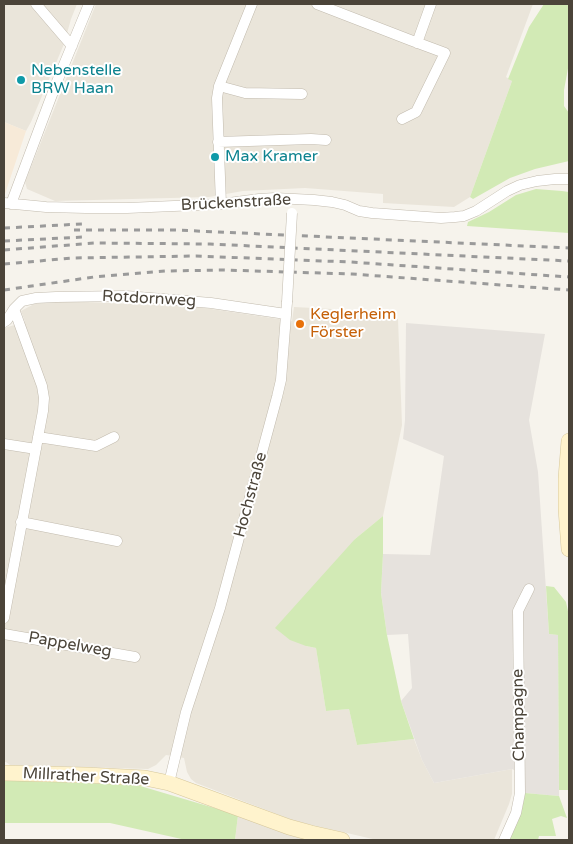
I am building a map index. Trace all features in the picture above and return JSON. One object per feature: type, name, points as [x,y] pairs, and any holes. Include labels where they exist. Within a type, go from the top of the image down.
[{"type":"main road","points":[[569,441],[566,478],[569,549]]},
{"type":"main road","name":"Millrather Straße","points":[[4,773],[145,778],[169,783],[290,827],[342,840]]},
{"type":"street","points":[[36,4],[72,46]]},
{"type":"street","points":[[8,204],[89,4]]},
{"type":"street","points":[[221,204],[217,98],[219,86],[252,4]]},
{"type":"street","points":[[317,4],[445,53],[416,112],[402,119]]},
{"type":"street","points":[[417,43],[431,4]]},
{"type":"street","points":[[219,86],[245,92],[302,94]]},
{"type":"street","points":[[218,142],[326,140]]},
{"type":"street","name":"Brückenstraße","points":[[8,204],[86,208],[166,207],[221,204],[259,199],[292,199],[332,202],[372,214],[441,218],[464,216],[476,211],[520,185],[555,178],[569,179]]},
{"type":"street","name":"Hochstraße","points":[[169,783],[186,712],[220,608],[268,436],[281,380],[287,307],[292,199]]},
{"type":"street","name":"Rotdornweg","points":[[14,309],[22,301],[36,298],[126,296],[287,307]]},
{"type":"street","points":[[4,322],[14,309]]},
{"type":"street","points":[[4,615],[44,404],[42,386],[14,309]]},
{"type":"street","points":[[38,437],[96,446],[114,437]]},
{"type":"street","points":[[4,444],[36,449]]},
{"type":"street","points":[[21,522],[117,541]]},
{"type":"street","name":"Champagne","points":[[504,840],[516,813],[520,793],[518,611],[529,589]]},
{"type":"street","name":"Pappelweg","points":[[4,634],[135,657]]},
{"type":"shaded area","points":[[4,4],[77,4],[64,44],[26,131],[4,122]]},
{"type":"shaded area","points":[[96,4],[533,4],[506,77],[512,81],[470,197],[454,207],[383,203],[383,194],[305,188],[243,191],[209,197],[55,201],[27,189],[25,182]]},
{"type":"shaded area","points":[[4,122],[26,131],[5,194],[4,194]]},
{"type":"shaded area","points":[[66,301],[198,307],[292,321],[294,307],[332,309],[398,319],[402,425],[383,516],[355,539],[306,646],[316,648],[326,711],[349,709],[357,745],[414,739],[434,783],[512,769],[512,794],[494,840],[377,840],[295,821],[196,783],[187,772],[184,758],[166,755],[156,765],[148,769],[10,765],[4,762],[4,328],[25,322],[21,311],[34,304]]},
{"type":"shaded area","points":[[406,323],[545,334],[529,420],[538,472],[549,634],[558,635],[559,796],[525,793],[525,775],[512,769],[434,783],[422,760],[401,701],[412,688],[408,634],[387,635],[381,593],[383,554],[430,555],[444,456],[403,439],[405,420]]},
{"type":"shaded area","points":[[238,815],[306,839],[306,840],[235,840]]},
{"type":"green space","points":[[544,4],[569,4],[569,63],[564,90],[564,106],[569,113],[569,161],[535,169],[510,178],[473,199],[470,197],[512,81],[508,79],[529,27]]},
{"type":"green space","points":[[536,189],[569,192],[569,233],[467,226],[468,222],[489,212],[516,195]]},
{"type":"green space","points":[[383,516],[381,593],[387,635],[401,701],[414,739],[357,745],[349,709],[326,711],[316,648],[290,640],[275,628],[355,539]]},
{"type":"green space","points":[[546,586],[554,587],[566,602],[569,616],[569,790],[559,790],[558,635],[549,634]]},
{"type":"green space","points":[[4,781],[137,785],[238,815],[235,840],[186,840],[110,823],[4,823]]},
{"type":"green space","points":[[525,793],[559,796],[567,818],[561,816],[552,819],[556,836],[539,836],[538,840],[509,840],[521,813]]},
{"type":"railway","points":[[4,228],[82,224]]},
{"type":"railway","points":[[74,230],[175,230],[569,248]]},
{"type":"railway","points":[[4,241],[84,237]]},
{"type":"railway","points":[[4,250],[95,243],[210,244],[569,261]]},
{"type":"railway","points":[[4,264],[73,258],[196,256],[350,262],[569,277]]},
{"type":"railway","points":[[4,290],[94,277],[166,271],[224,270],[352,274],[569,290]]},
{"type":"place","name":"Nebenstelle BRW Haan","points":[[21,80]]},
{"type":"place","name":"Max Kramer","points":[[215,157]]},
{"type":"place","name":"Keglerheim Förster","points":[[300,324]]}]
